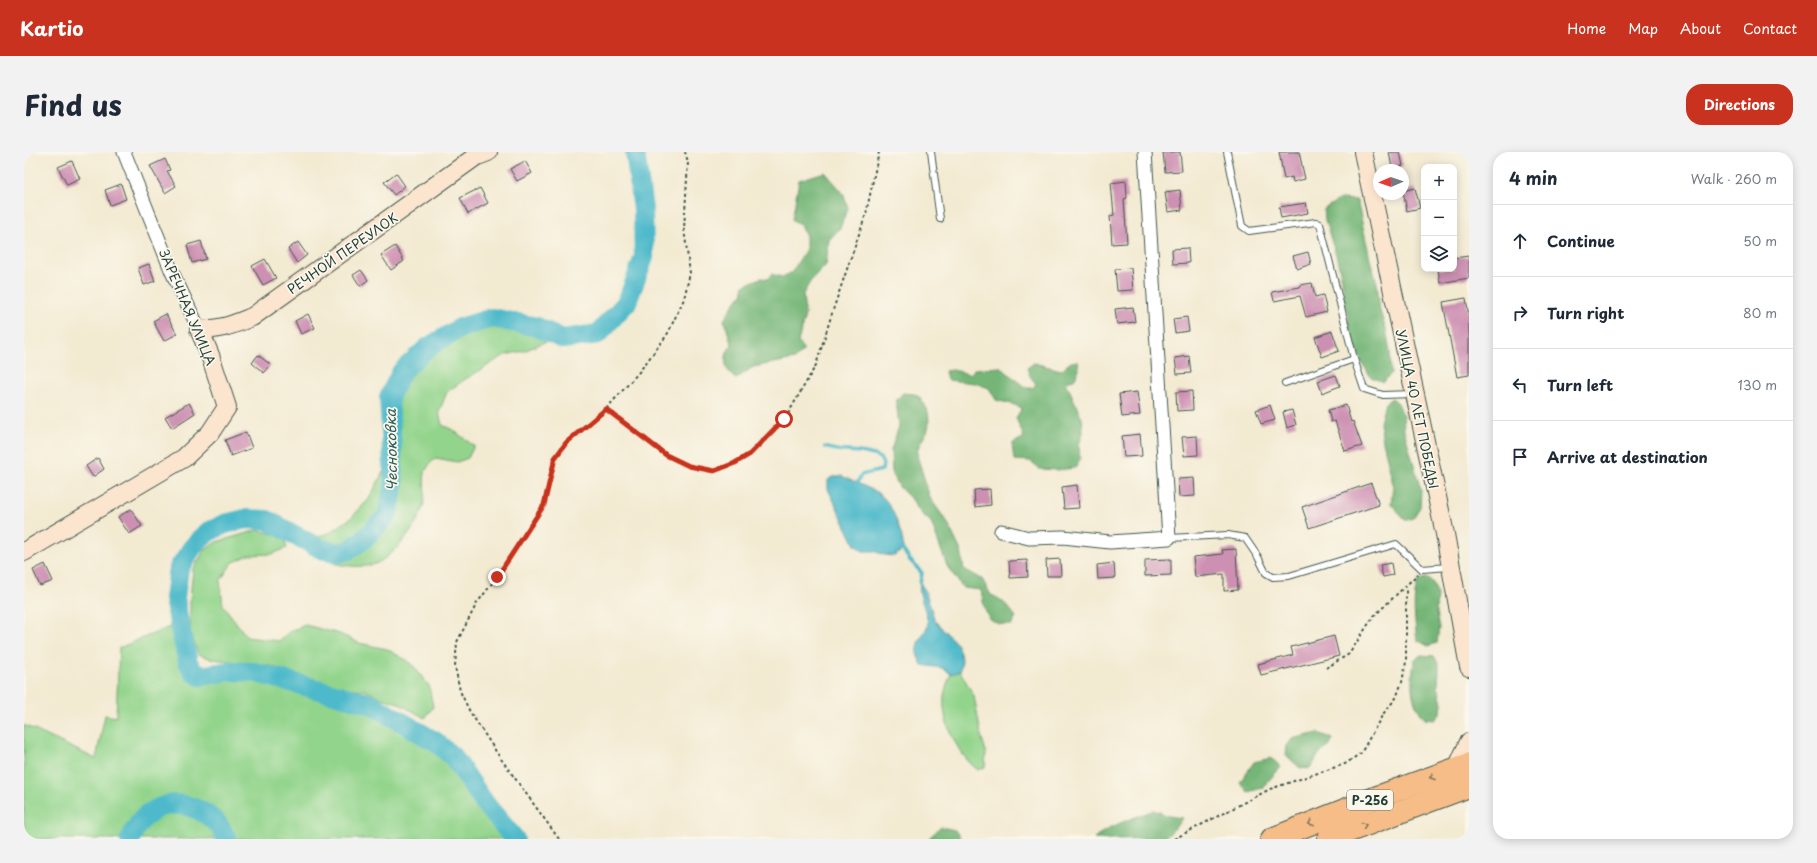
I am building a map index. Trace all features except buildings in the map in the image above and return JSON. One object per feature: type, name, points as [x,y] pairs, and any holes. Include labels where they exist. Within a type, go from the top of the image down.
[{"type":"highway","name":"Р-256","points":[[1272,839],[1373,798],[1463,766]]},
{"type":"highway","name":"Р-256","points":[[1328,839],[1469,786]]},
{"type":"street","name":"ЗАРЕЧНАЯ УЛИЦА","points":[[24,552],[184,458],[210,433],[227,407],[210,355],[172,272],[124,152]]},
{"type":"street","points":[[1001,531],[1029,538],[1063,537],[1110,542],[1169,538],[1145,152]]},
{"type":"street","name":"УЛИЦА 40 ЛЕТ ПОБЕДЫ","points":[[1363,152],[1451,567],[1469,667]]},
{"type":"street","name":"РЕЧНОЙ ПЕРЕУЛОК","points":[[199,329],[211,330],[225,328],[252,316],[476,154]]},
{"type":"street","points":[[1463,766],[1469,742]]},
{"type":"lane","points":[[931,152],[940,219]]},
{"type":"lane","points":[[1227,152],[1242,226],[1249,230],[1316,222],[1320,224],[1354,359],[1364,389],[1383,395],[1415,394]]},
{"type":"lane","points":[[1285,383],[1354,359]]},
{"type":"lane","points":[[1169,538],[1228,536],[1245,538],[1258,557],[1266,573],[1273,577],[1289,576],[1396,544],[1422,569],[1451,567]]},
{"type":"path","points":[[559,839],[501,759],[470,712],[460,691],[455,666],[457,642],[477,603],[497,577],[544,505],[555,458],[566,443],[606,409],[639,372],[666,335],[684,299],[690,273],[684,229],[688,162],[685,152]]},
{"type":"path","points":[[606,409],[666,455],[689,466],[714,471],[735,463],[750,454],[784,419],[816,365],[834,306],[866,214],[879,152]]},
{"type":"path","points":[[1326,668],[1349,654],[1373,617],[1406,587],[1422,569]]},
{"type":"path","points":[[1174,839],[1270,789],[1345,764],[1361,753],[1383,714],[1396,698],[1402,682],[1406,662],[1406,587]]},
{"type":"green space","points":[[825,172],[843,193],[848,208],[840,228],[829,240],[826,265],[810,282],[803,294],[805,315],[798,342],[804,350],[795,359],[753,367],[736,379],[727,368],[726,358],[732,345],[724,320],[736,300],[742,295],[744,285],[761,278],[768,279],[771,274],[782,277],[792,272],[806,249],[806,236],[800,224],[792,220],[799,180]]},
{"type":"green space","points":[[1340,199],[1357,200],[1377,283],[1380,311],[1386,329],[1390,352],[1391,374],[1383,382],[1371,377],[1362,363],[1349,330],[1348,313],[1344,304],[1343,285],[1337,258],[1325,221],[1324,209]]},
{"type":"green space","points":[[492,318],[537,327],[563,339],[542,343],[524,351],[505,355],[447,392],[439,412],[442,425],[453,430],[474,446],[468,458],[457,462],[436,458],[430,463],[424,478],[425,495],[422,510],[406,538],[391,554],[383,560],[370,565],[350,566],[333,563],[320,554],[305,540],[329,533],[351,518],[369,499],[393,453],[389,397],[402,371],[427,348],[460,328]]},
{"type":"green space","points":[[1078,361],[1079,369],[1074,380],[1066,382],[1082,418],[1083,432],[1079,445],[1080,459],[1075,468],[1057,470],[1039,469],[1031,461],[1014,460],[1012,444],[1024,437],[1016,418],[1022,408],[996,400],[989,388],[975,383],[947,380],[945,371],[953,370],[970,374],[975,369],[1000,367],[1026,388],[1033,388],[1036,384],[1030,376],[1027,368],[1034,363],[1061,370],[1071,362]]},
{"type":"green space","points":[[903,393],[916,395],[923,402],[927,410],[929,420],[928,429],[918,448],[917,455],[930,498],[947,522],[961,551],[964,569],[982,579],[991,595],[1002,601],[1008,607],[1016,617],[1012,625],[1003,625],[991,620],[985,611],[981,590],[963,588],[947,566],[931,522],[920,512],[913,501],[900,488],[892,473],[891,450],[899,426],[896,400]]},
{"type":"green space","points":[[1392,398],[1398,403],[1403,415],[1404,430],[1421,490],[1420,507],[1413,518],[1406,520],[1391,504],[1393,484],[1380,423],[1385,403]]},
{"type":"green space","points":[[258,530],[284,537],[287,548],[272,554],[249,555],[232,563],[220,581],[223,605],[247,637],[279,641],[289,632],[305,625],[340,634],[359,643],[387,649],[411,663],[429,686],[433,707],[425,718],[398,703],[364,690],[333,687],[271,666],[212,659],[198,654],[190,632],[190,599],[193,569],[204,551],[216,542]]},
{"type":"green space","points":[[1426,578],[1433,583],[1437,593],[1436,614],[1439,627],[1437,643],[1428,646],[1417,640],[1414,610],[1415,594],[1419,580]]},
{"type":"green space","points":[[179,623],[187,659],[200,676],[230,671],[254,672],[371,704],[436,742],[454,758],[487,806],[515,839],[24,839],[24,725],[96,759],[105,715],[116,717],[119,648]]},
{"type":"green space","points":[[1421,655],[1434,656],[1439,665],[1438,686],[1442,703],[1441,713],[1435,720],[1425,719],[1416,705],[1412,691],[1414,660]]},
{"type":"green space","points":[[960,671],[974,696],[981,735],[986,752],[985,767],[978,770],[964,756],[958,747],[948,727],[945,717],[944,697],[947,685],[951,674]]},
{"type":"green space","points":[[1318,733],[1333,739],[1330,746],[1319,754],[1310,769],[1300,768],[1286,755],[1287,746],[1292,739]]},
{"type":"green space","points":[[1271,758],[1281,767],[1262,788],[1248,792],[1240,782],[1254,762]]},
{"type":"green space","points":[[1154,810],[1169,816],[1182,818],[1173,831],[1165,836],[1094,839],[1099,834],[1114,826]]},
{"type":"green space","points":[[941,827],[955,830],[961,839],[928,839]]},
{"type":"water","points":[[842,476],[877,493],[889,504],[901,534],[903,550],[894,556],[884,555],[874,551],[863,551],[855,545],[828,489],[828,480],[833,477]]},
{"type":"water","points":[[920,583],[925,590],[935,621],[957,644],[962,660],[960,671],[951,674],[942,668],[922,665],[919,659],[917,649],[919,641],[928,626],[919,588]]},
{"type":"waterway","name":"Чесноковка","points":[[515,839],[487,806],[454,758],[436,742],[371,704],[254,672],[230,671],[200,676],[193,671],[188,662],[175,598],[179,568],[192,548],[208,532],[225,524],[245,519],[267,520],[321,549],[339,553],[349,550],[364,539],[387,516],[394,486],[389,397],[402,371],[427,348],[460,328],[492,318],[537,327],[563,339],[598,334],[627,302],[644,257],[643,209],[635,152]]},
{"type":"waterway","points":[[825,447],[866,453],[880,458],[883,464],[882,470],[861,475],[857,483]]},
{"type":"waterway","points":[[903,550],[922,573],[920,583]]},
{"type":"waterway","name":"Чесноковка","points":[[130,839],[137,826],[146,816],[156,809],[167,805],[191,807],[203,812],[215,821],[227,839]]},
{"type":"route","points":[[497,577],[544,505],[555,458],[566,443],[606,409],[666,455],[689,466],[714,471],[735,463],[750,454],[784,419]]}]
